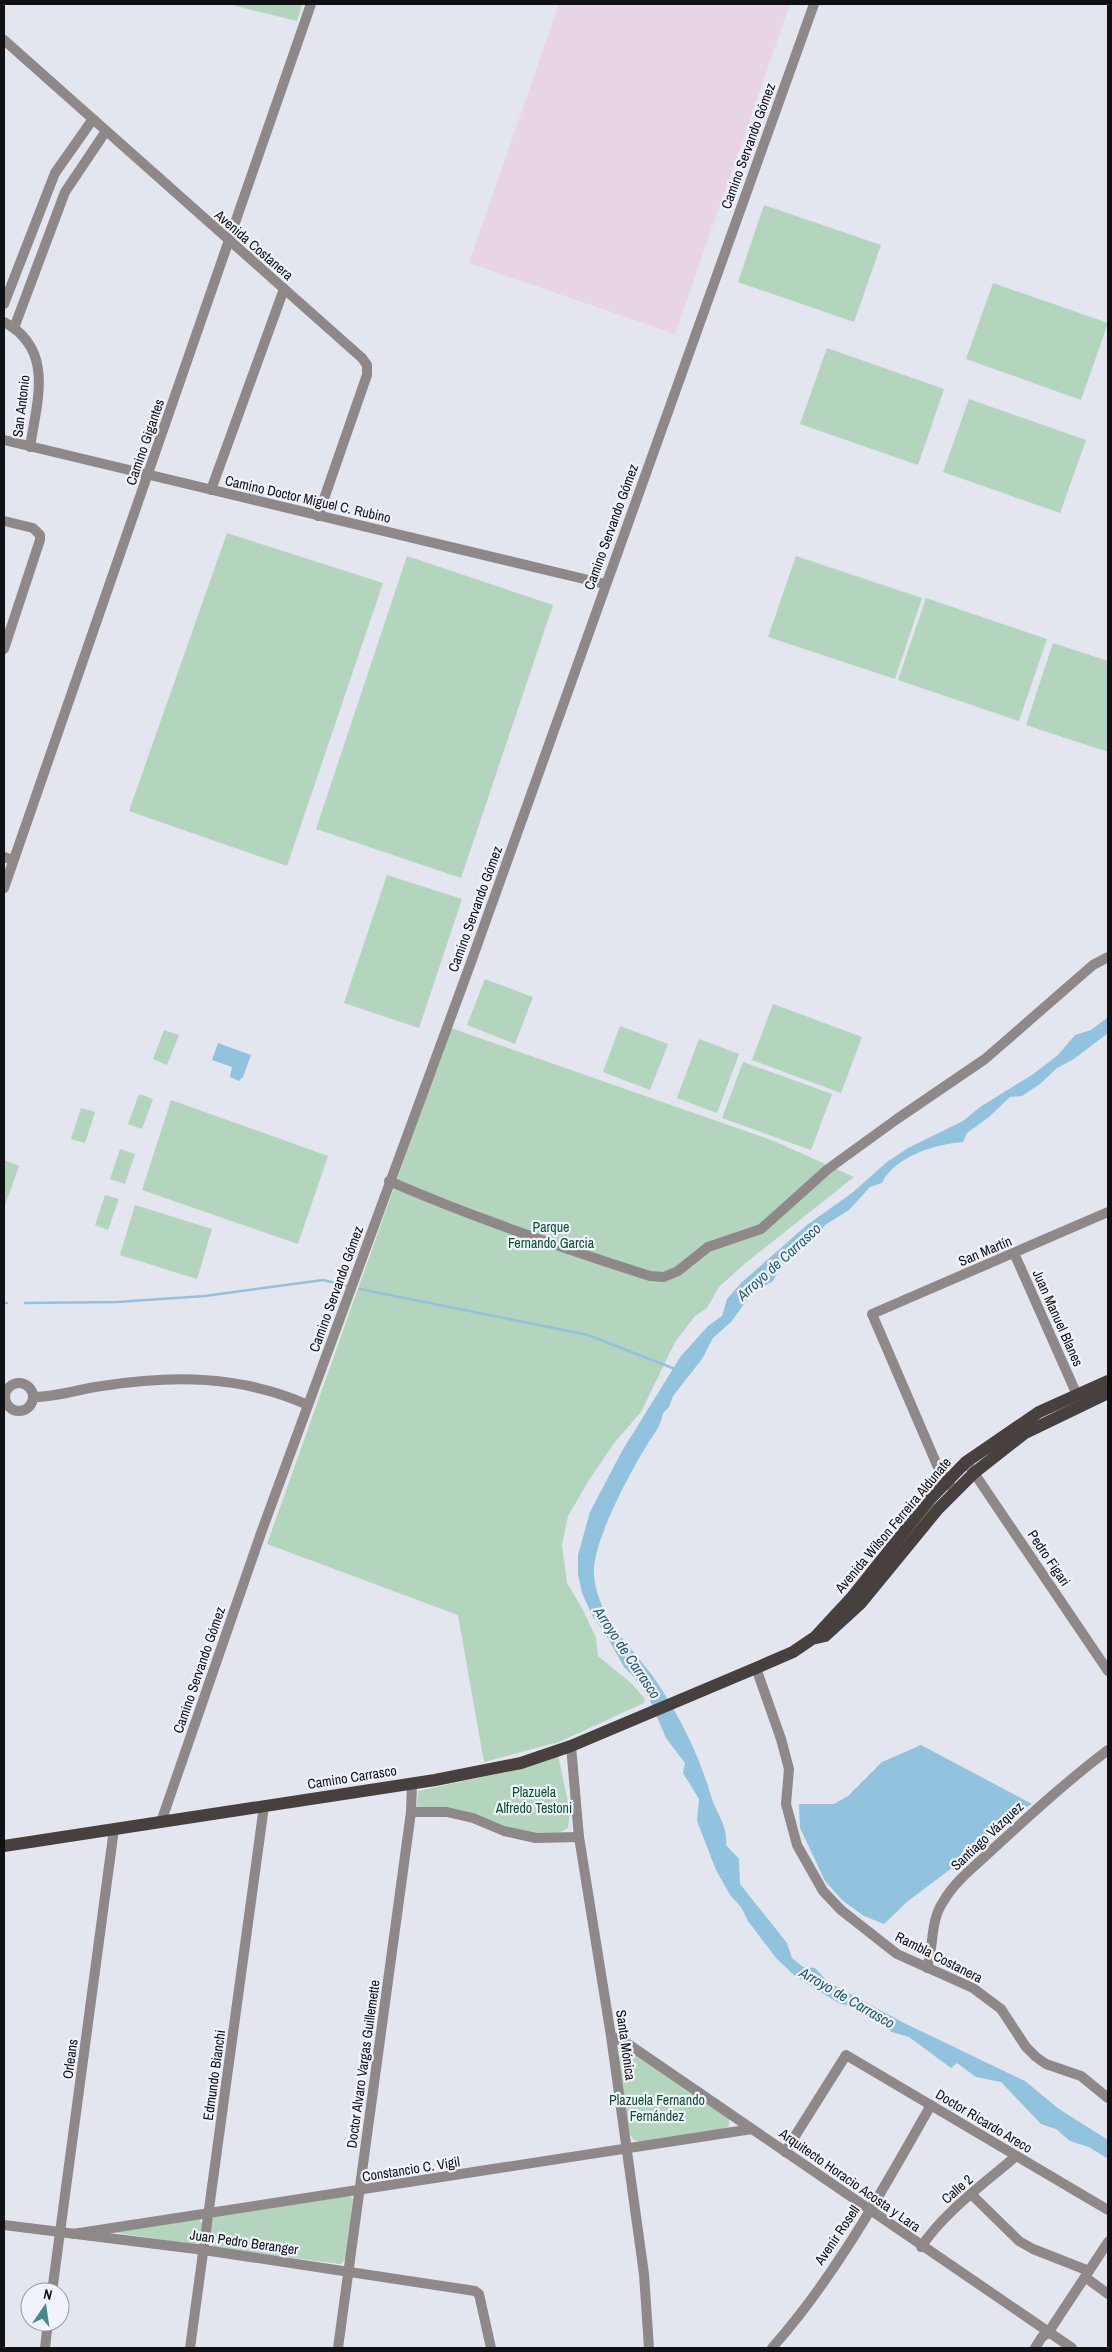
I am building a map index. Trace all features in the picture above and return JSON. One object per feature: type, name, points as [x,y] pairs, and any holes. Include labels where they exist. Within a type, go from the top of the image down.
[{"type":"main road","name":"Avenida Wilson Ferreira Aldunate","points":[[694,1695],[793,1652],[812,1639],[951,1486],[966,1462],[1020,1424],[1108,1381]]},
{"type":"main road","name":"Avenida Wilson Ferreira Aldunate","points":[[951,1486],[974,1472],[1025,1433],[1108,1393]]},
{"type":"main road","name":"Camino Carrasco","points":[[4,1846],[412,1784],[521,1763],[571,1746],[694,1695]]},
{"type":"street","name":"Camino Gigantes","points":[[4,888],[8,864],[148,476],[311,4]]},
{"type":"street","name":"Camino Servando Gómez","points":[[161,1822],[308,1405],[470,965],[814,4]]},
{"type":"street","name":"Avenida Costanera","points":[[4,40],[362,358],[367,365],[367,375],[318,516]]},
{"type":"street","points":[[4,304],[56,173],[93,119]]},
{"type":"street","points":[[14,328],[65,192],[106,131]]},
{"type":"street","points":[[211,490],[284,289]]},
{"type":"street","name":"San Antonio","points":[[4,322],[14,328],[28,344],[38,364],[40,379],[30,447]]},
{"type":"street","name":"Camino Doctor Miguel C. Rubino","points":[[4,440],[605,584]]},
{"type":"street","points":[[4,521],[33,528],[40,535],[39,546],[4,649]]},
{"type":"street","points":[[389,1182],[447,1207],[650,1276],[664,1277],[678,1271],[708,1247],[761,1229],[828,1169],[985,1059],[1093,965],[1108,957]]},
{"type":"street","name":"San Martín","points":[[951,1486],[937,1465],[872,1314],[1108,1212]]},
{"type":"street","name":"Juan Manuel Blanes","points":[[1014,1253],[1077,1395]]},
{"type":"street","points":[[34,1397],[158,1378],[191,1378],[242,1385],[281,1394],[308,1405]]},
{"type":"street","points":[[19,1383],[31,1388],[34,1397],[31,1406],[20,1412],[12,1410],[4,1398],[10,1386],[19,1383]]},
{"type":"street","name":"Pedro Figari","points":[[966,1462],[1108,1671]]},
{"type":"street","name":"Rambla Costanera","points":[[756,1668],[781,1739],[789,1769],[786,1804],[796,1845],[823,1891],[841,1910],[897,1954],[973,1988],[1001,2009],[1026,2047],[1036,2057],[1046,2064],[1080,2076],[1108,2098]]},
{"type":"street","name":"Santa Mónica","points":[[571,1746],[579,1837],[611,2036],[644,2274],[649,2348]]},
{"type":"street","name":"Santiago Vázquez","points":[[927,1968],[932,1951],[934,1924],[942,1902],[964,1875],[1055,1791],[1108,1750]]},
{"type":"street","name":"Doctor Alvaro Vargas Guillemette","points":[[338,2348],[411,1812],[412,1784]]},
{"type":"street","name":"Edmundo Bianchi","points":[[190,2348],[264,1806]]},
{"type":"street","points":[[411,1812],[447,1812],[473,1818],[504,1831],[536,1838],[579,1837]]},
{"type":"street","name":"Orleans","points":[[54,2282],[114,1829]]},
{"type":"street","name":"Arquitecto Horacio Acosta y Lara","points":[[611,2036],[628,2044],[870,2212],[1072,2348]]},
{"type":"street","name":"Doctor Ricardo Areco","points":[[785,2152],[846,2055],[1108,2210]]},
{"type":"street","name":"Avenir Rosell","points":[[772,2348],[796,2321],[870,2212],[931,2105]]},
{"type":"street","name":"Constancio C. Vigil","points":[[73,2234],[752,2129]]},
{"type":"street","name":"Calle 2","points":[[922,2247],[937,2226],[1016,2156]]},
{"type":"street","points":[[972,2195],[1020,2241],[1087,2274],[1108,2294]]},
{"type":"street","name":"Juan Pedro Beranger","points":[[4,2225],[204,2250],[470,2290],[479,2294],[490,2348]]},
{"type":"street","points":[[1035,2348],[1042,2337],[1048,2333],[1108,2242]]},
{"type":"street","points":[[45,2348],[47,2332]]},
{"type":"shaded area","points":[[559,4],[790,4],[675,334],[469,263]]},
{"type":"green space","points":[[228,4],[302,4],[297,21]]},
{"type":"green space","points":[[764,205],[881,245],[854,322],[738,282]]},
{"type":"green space","points":[[993,283],[1108,323],[1081,400],[966,359]]},
{"type":"green space","points":[[827,348],[944,389],[918,465],[800,424]]},
{"type":"green space","points":[[969,399],[1086,440],[1060,513],[943,472]]},
{"type":"green space","points":[[227,533],[383,583],[287,866],[129,811]]},
{"type":"green space","points":[[407,556],[553,605],[461,878],[316,829]]},
{"type":"green space","points":[[796,556],[922,598],[895,679],[768,637]]},
{"type":"green space","points":[[926,598],[1047,639],[1019,721],[898,680]]},
{"type":"green space","points":[[1053,643],[1108,661],[1108,752],[1026,725]]},
{"type":"green space","points":[[387,875],[462,899],[419,1028],[344,1003]]},
{"type":"green space","points":[[485,979],[533,997],[515,1044],[467,1025]]},
{"type":"green space","points":[[773,1004],[862,1037],[841,1093],[752,1060]]},
{"type":"green space","points":[[620,1026],[668,1044],[650,1090],[603,1072]]},
{"type":"green space","name":"Parque Fernando Garcia","points":[[451,1028],[774,1141],[854,1177],[743,1265],[719,1287],[707,1308],[695,1316],[675,1342],[641,1412],[615,1442],[589,1480],[568,1516],[562,1545],[567,1583],[582,1608],[596,1638],[598,1656],[631,1683],[645,1699],[644,1703],[559,1742],[484,1762],[458,1615],[267,1544]]},
{"type":"green space","points":[[164,1030],[179,1035],[167,1065],[153,1059]]},
{"type":"green space","points":[[699,1039],[739,1054],[717,1113],[677,1098]]},
{"type":"green space","points":[[743,1062],[832,1094],[811,1150],[722,1118]]},
{"type":"green space","points":[[139,1094],[153,1099],[142,1129],[128,1124]]},
{"type":"green space","points":[[171,1100],[328,1156],[298,1244],[142,1190]]},
{"type":"green space","points":[[81,1108],[95,1112],[85,1143],[71,1139]]},
{"type":"green space","points":[[120,1149],[135,1154],[125,1184],[110,1179]]},
{"type":"green space","points":[[4,1160],[19,1166],[4,1208]]},
{"type":"green space","points":[[105,1195],[119,1199],[108,1230],[95,1225]]},
{"type":"green space","points":[[135,1205],[212,1229],[197,1279],[120,1255]]},
{"type":"green space","name":"Plazuela Alfredo Testoni","points":[[558,1755],[570,1811],[568,1828],[556,1833],[529,1833],[455,1809],[417,1807],[418,1791],[525,1768]]},
{"type":"green space","name":"Plazuela Fernando Fernández","points":[[632,2052],[729,2118],[729,2126],[726,2129],[639,2142],[634,2140],[629,2133],[619,2058],[625,2053]]},
{"type":"green space","points":[[350,2196],[353,2199],[346,2258],[341,2264],[214,2248],[209,2242],[213,2217]]},
{"type":"green space","points":[[198,2218],[202,2224],[198,2245],[111,2232]]},
{"type":"water","name":"Arroyo de Carrasco","points":[[1108,1017],[1108,1033],[1074,1059],[1057,1068],[1040,1084],[1022,1096],[1010,1097],[989,1117],[967,1133],[963,1142],[941,1145],[917,1153],[896,1165],[882,1183],[870,1187],[849,1210],[825,1225],[818,1234],[804,1242],[782,1265],[773,1281],[751,1294],[732,1321],[713,1338],[702,1359],[673,1396],[669,1407],[663,1413],[658,1428],[637,1462],[612,1511],[598,1547],[594,1575],[597,1592],[611,1622],[653,1676],[677,1715],[690,1741],[723,1825],[726,1845],[739,1859],[740,1884],[787,1943],[792,1958],[803,1967],[815,1968],[828,1982],[902,2022],[1025,2081],[1059,2109],[1108,2140],[1108,2159],[1089,2147],[1070,2141],[1056,2129],[1041,2124],[1001,2082],[976,2077],[957,2063],[951,2068],[909,2037],[892,2032],[856,2007],[841,2004],[795,1976],[776,1958],[748,1921],[741,1907],[730,1895],[716,1870],[697,1821],[699,1799],[683,1773],[685,1763],[666,1738],[649,1698],[634,1677],[624,1667],[605,1633],[593,1617],[582,1593],[578,1574],[578,1555],[590,1512],[622,1451],[681,1356],[708,1326],[722,1316],[727,1299],[741,1283],[807,1225],[852,1193],[887,1162],[908,1148],[963,1121],[980,1107],[1032,1075],[1058,1055],[1075,1035],[1091,1030]]},
{"type":"water","points":[[218,1043],[251,1055],[243,1077],[239,1081],[230,1077],[232,1067],[212,1060]]},
{"type":"water","points":[[921,1745],[1032,1804],[1011,1815],[990,1832],[972,1853],[908,1901],[884,1924],[864,1916],[843,1901],[825,1881],[800,1828],[799,1804],[834,1804],[848,1796],[882,1762]]},
{"type":"waterway","points":[[25,1303],[117,1302],[205,1296],[323,1280],[347,1286]]},
{"type":"waterway","points":[[360,1289],[588,1335],[675,1369]]}]
